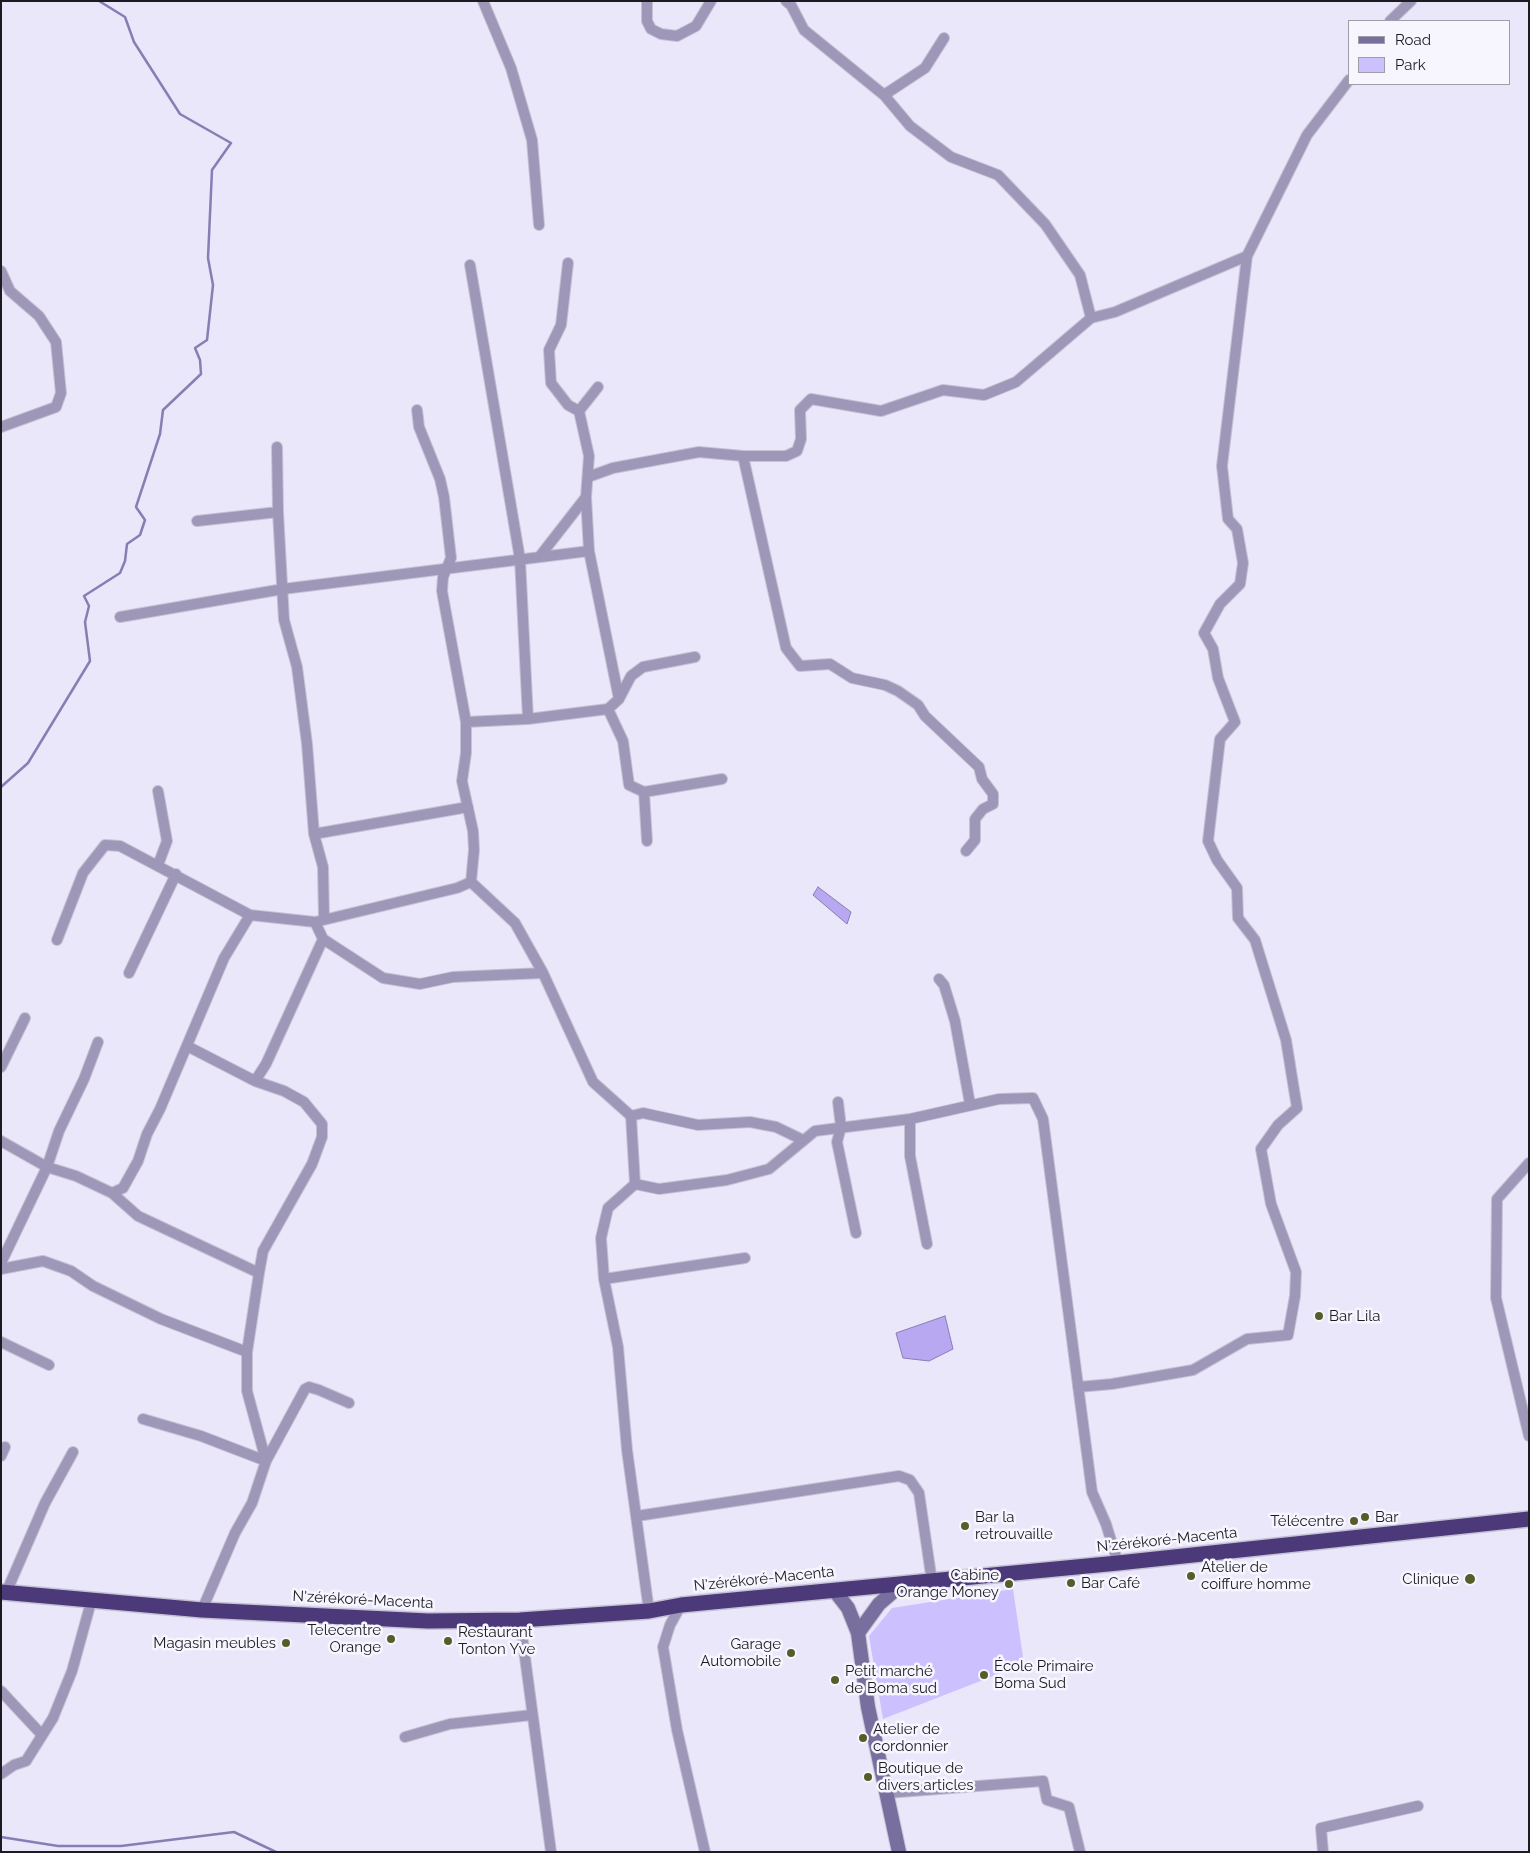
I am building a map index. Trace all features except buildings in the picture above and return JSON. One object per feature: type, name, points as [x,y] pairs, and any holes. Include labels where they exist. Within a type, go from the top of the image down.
[{"type":"highway","name":"N'zérékoré-Macenta","points":[[4,1593],[91,1602],[202,1610],[428,1621],[520,1620],[648,1611],[681,1605],[932,1582],[1529,1519]]},
{"type":"street","points":[[483,1],[512,68],[532,140],[540,225]]},
{"type":"street","points":[[647,1],[647,21],[651,29],[661,34],[677,36],[696,26],[711,1]]},
{"type":"street","points":[[786,1],[791,5],[804,30],[884,95],[910,126],[951,157],[998,175],[1045,224],[1080,276],[1091,318]]},
{"type":"street","points":[[1391,20],[1411,1]]},
{"type":"street","points":[[884,95],[925,68],[944,38]]},
{"type":"street","points":[[1078,1387],[1112,1384],[1193,1370],[1247,1339],[1288,1335],[1295,1296],[1296,1272],[1271,1204],[1261,1149],[1278,1126],[1297,1108],[1286,1040],[1255,940],[1238,918],[1237,888],[1216,860],[1208,841],[1220,739],[1235,722],[1218,678],[1213,649],[1204,633],[1220,604],[1240,584],[1243,563],[1237,529],[1228,519],[1222,466],[1247,256],[1307,135],[1348,81]]},
{"type":"street","points":[[588,477],[613,468],[699,452],[743,456],[786,456],[797,451],[800,439],[800,410],[811,399],[881,410],[943,390],[984,395],[1016,382],[1091,318],[1115,312],[1247,256]]},
{"type":"street","points":[[568,263],[561,325],[549,350],[551,383],[568,405],[579,411],[589,456],[586,497],[589,551],[619,699]]},
{"type":"street","points":[[470,265],[520,559],[528,719]]},
{"type":"street","points":[[1,271],[10,291],[39,316],[56,342],[61,393],[56,407],[1,427]]},
{"type":"street","points":[[579,411],[598,387]]},
{"type":"street","points":[[416,410],[424,441],[440,479],[444,497],[451,558],[443,577],[442,591],[466,722],[466,753],[462,782],[474,831],[471,882]]},
{"type":"street","points":[[255,1081],[266,1064],[323,939],[319,920],[323,867],[314,834],[307,744],[296,667],[284,620],[278,512],[277,447]]},
{"type":"street","points":[[743,456],[786,648],[800,666],[830,664],[852,678],[885,685],[898,691],[918,705],[925,716],[979,767],[982,780],[993,794],[993,804],[983,809],[975,819],[975,840],[966,852]]},
{"type":"street","points":[[540,556],[586,497]]},
{"type":"street","points":[[197,521],[278,512]]},
{"type":"street","points":[[120,617],[283,589],[589,551]]},
{"type":"street","points":[[466,722],[528,719],[608,709],[619,699],[631,676],[643,667],[695,658]]},
{"type":"street","points":[[608,709],[623,741],[629,785],[644,792],[722,779]]},
{"type":"street","points":[[158,791],[168,841],[158,866]]},
{"type":"street","points":[[644,792],[648,841]]},
{"type":"street","points":[[314,834],[468,807]]},
{"type":"street","points":[[58,940],[83,873],[105,845],[120,846],[176,874],[250,915],[319,920],[456,888],[471,882]]},
{"type":"street","points":[[130,974],[176,874]]},
{"type":"street","points":[[471,882],[515,923],[543,973],[593,1082],[631,1116],[635,1184]]},
{"type":"street","points":[[112,1192],[123,1188],[138,1161],[147,1134],[224,958],[250,915]]},
{"type":"street","points":[[323,939],[384,978],[420,984],[453,977],[543,973]]},
{"type":"street","points":[[939,979],[944,985],[955,1021],[970,1104]]},
{"type":"street","points":[[1,1067],[26,1018]]},
{"type":"street","points":[[1,1263],[47,1167],[59,1131],[84,1079],[98,1042]]},
{"type":"street","points":[[187,1046],[255,1081],[284,1091],[304,1102],[322,1124],[322,1137],[312,1164],[263,1251],[259,1273],[247,1352],[247,1391],[266,1461]]},
{"type":"street","points":[[635,1184],[659,1189],[727,1180],[769,1169],[815,1130],[910,1119],[999,1099],[1033,1098],[1043,1120],[1092,1492],[1106,1524],[1118,1563]]},
{"type":"street","points":[[838,1102],[841,1127],[837,1142],[856,1233]]},
{"type":"street","points":[[631,1116],[643,1113],[698,1125],[750,1122],[776,1127],[803,1140]]},
{"type":"street","points":[[910,1119],[910,1156],[927,1244]]},
{"type":"street","points":[[1,1141],[47,1167],[76,1176],[112,1192],[138,1216],[259,1273]]},
{"type":"street","points":[[1529,1163],[1497,1199],[1496,1298],[1529,1436]]},
{"type":"street","points":[[635,1184],[608,1208],[601,1238],[604,1279],[618,1347],[628,1450],[648,1611]]},
{"type":"street","points":[[604,1279],[744,1258]]},
{"type":"street","points":[[1,1269],[43,1261],[70,1271],[93,1286],[161,1319],[247,1352]]},
{"type":"street","points":[[1,1342],[49,1365]]},
{"type":"street","points":[[202,1610],[235,1533],[252,1503],[266,1461],[304,1389],[309,1387],[319,1390],[349,1403]]},
{"type":"street","points":[[143,1419],[201,1436],[266,1461]]},
{"type":"street","points":[[4,1593],[45,1503],[73,1452]]},
{"type":"street","points":[[637,1516],[899,1476],[910,1480],[920,1493],[932,1582]]},
{"type":"street","points":[[858,1633],[880,1604],[902,1585]]},
{"type":"street","points":[[834,1590],[848,1608],[858,1633],[868,1707],[899,1852]]},
{"type":"street","points":[[1,1774],[14,1765],[26,1762],[53,1718],[72,1671],[91,1602]]},
{"type":"street","points":[[681,1605],[670,1625],[664,1647],[677,1730],[705,1852]]},
{"type":"street","points":[[520,1620],[551,1852]]},
{"type":"street","points":[[1,1691],[42,1735]]},
{"type":"street","points":[[405,1737],[450,1724],[532,1714]]},
{"type":"street","points":[[887,1793],[1043,1781],[1047,1800],[1069,1807],[1080,1852]]},
{"type":"street","points":[[1323,1852],[1321,1828],[1418,1806]]},
{"type":"green space","points":[[1013,1589],[1024,1664],[883,1719],[869,1636],[892,1608]]},
{"type":"shaded area","points":[[818,887],[851,912],[847,924],[813,895]]},
{"type":"shaded area","points":[[945,1316],[953,1349],[929,1361],[903,1358],[896,1333]]},
{"type":"waterway","points":[[1,787],[28,763],[90,661],[85,622],[89,606],[84,596],[120,573],[125,561],[127,544],[140,535],[145,520],[136,507],[160,434],[163,410],[201,374],[200,360],[195,348],[207,340],[213,285],[208,258],[212,170],[231,143],[180,114],[134,42],[125,17],[99,1]]},
{"type":"waterway","points":[[1,1837],[58,1846],[121,1846],[234,1832],[276,1852]]},
{"type":"place","name":"Bar Lila","points":[[1319,1316]]},
{"type":"place","name":"Bar","points":[[1365,1517]]},
{"type":"place","name":"Télécentre","points":[[1354,1521]]},
{"type":"place","name":"Bar la retrouvaille","points":[[965,1526]]},
{"type":"place","name":"Atelier de coiffure homme","points":[[1191,1576]]},
{"type":"place","name":"Clinique","points":[[1470,1579]]},
{"type":"place","name":"Bar Café","points":[[1071,1583]]},
{"type":"place","name":"Cabine Orange Money","points":[[1009,1584]]},
{"type":"place","name":"Telecentre Orange","points":[[391,1639]]},
{"type":"place","name":"Restaurant Tonton Yve","points":[[448,1641]]},
{"type":"place","name":"Magasin meubles","points":[[286,1643]]},
{"type":"place","name":"Garage Automobile","points":[[791,1653]]},
{"type":"place","name":"École Primaire Boma Sud","points":[[984,1675]]},
{"type":"place","name":"Petit marché de Boma sud","points":[[835,1680]]},
{"type":"place","name":"Atelier de cordonnier","points":[[863,1738]]},
{"type":"place","name":"Boutique de divers articles","points":[[868,1777]]}]
